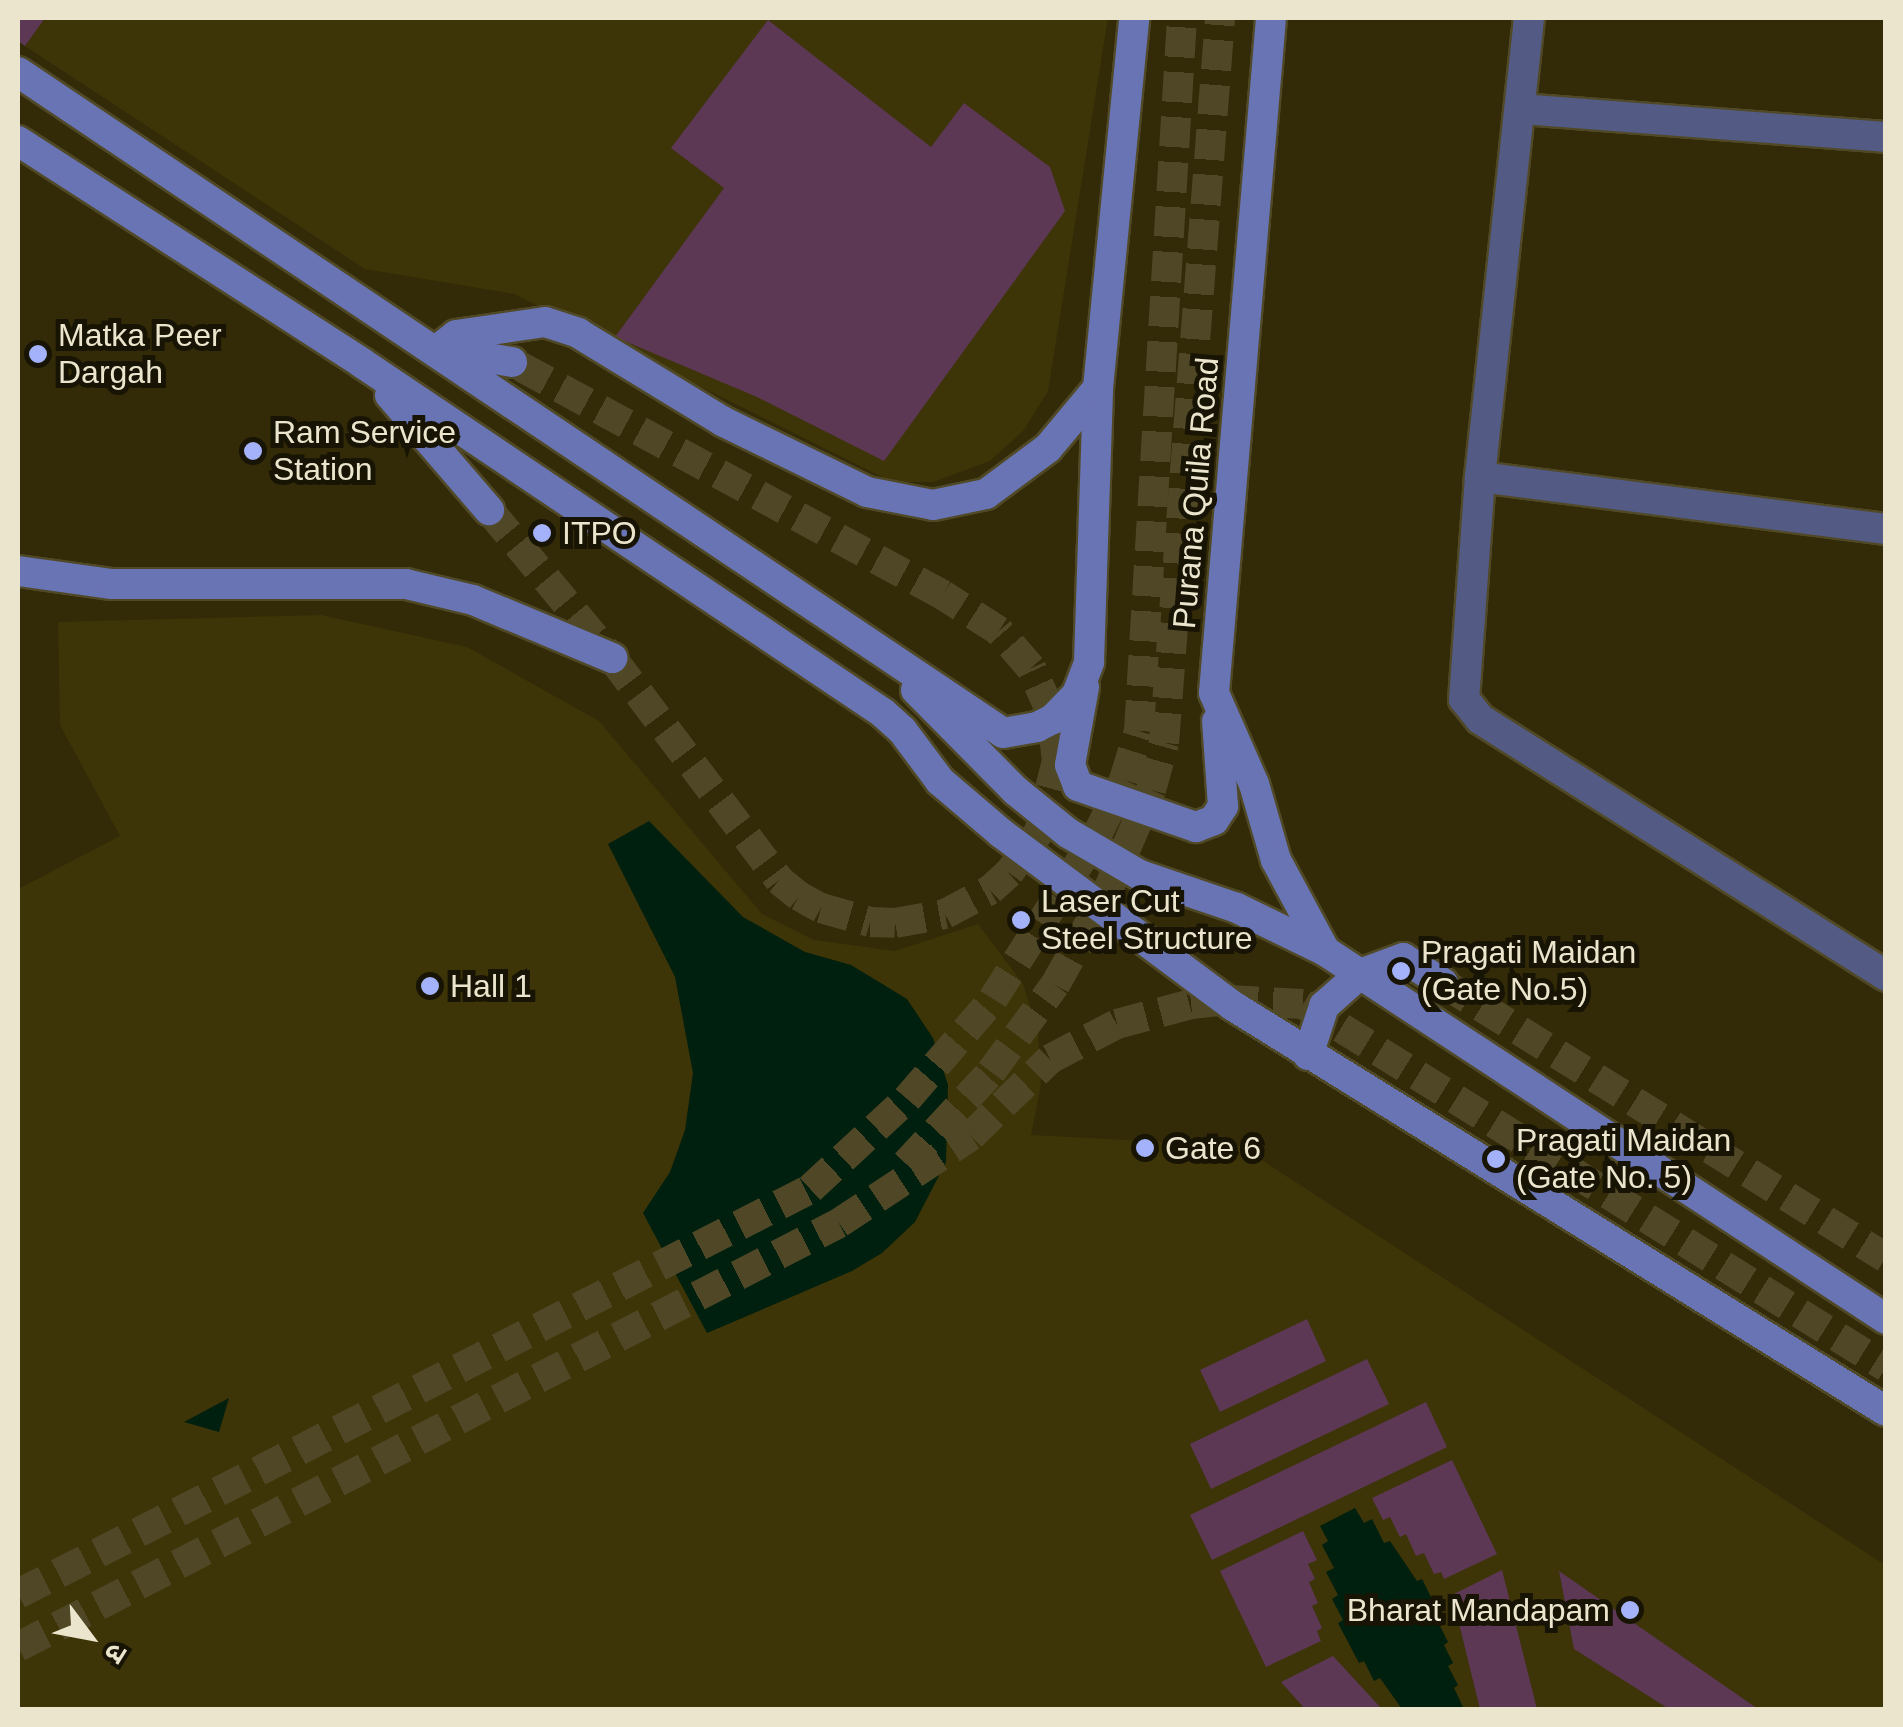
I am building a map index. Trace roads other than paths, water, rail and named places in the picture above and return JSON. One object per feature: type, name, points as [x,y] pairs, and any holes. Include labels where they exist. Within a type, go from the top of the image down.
[{"type":"main road","points":[[1134,18],[1098,388],[1089,662],[1070,757],[1074,779],[1092,794],[1196,826],[1214,820],[1224,798],[1214,693]]},
{"type":"main road","name":"Purana Quila Road","points":[[1272,18],[1214,693],[1254,784],[1276,860],[1325,951]]},
{"type":"main road","points":[[18,72],[1003,733],[1038,727],[1053,718],[1077,694],[1089,662]]},
{"type":"main road","points":[[23,147],[362,363],[884,714],[902,730],[940,781],[1001,833],[1204,985],[1308,1055],[1886,1411]]},
{"type":"main road","points":[[437,350],[456,335],[545,322],[578,333],[722,421],[867,492],[932,505],[986,494],[1048,448],[1098,388]]},
{"type":"main road","points":[[437,350],[512,362]]},
{"type":"main road","points":[[362,363],[489,510]]},
{"type":"main road","points":[[18,571],[112,584],[406,584],[472,600],[612,658]]},
{"type":"main road","points":[[883,655],[1016,790],[1068,833],[1140,875],[1237,908],[1325,951],[1886,1318]]},
{"type":"main road","points":[[1308,1055],[1324,1006],[1360,974],[1403,958],[1443,983]]},
{"type":"street","points":[[1529,18],[1461,690],[1468,708],[1886,976]]},
{"type":"street","points":[[1522,109],[1886,136]]},
{"type":"street","points":[[1480,477],[1886,529]]},
{"type":"tunnel","points":[[18,1594],[810,1189],[907,1099],[993,999],[1096,837],[1124,780],[1139,731],[1182,18]]},
{"type":"tunnel","points":[[906,1164],[991,1072],[1055,985],[1108,890],[1151,790],[1164,743],[1220,18]]},
{"type":"tunnel","points":[[489,510],[612,658],[779,880],[799,896],[821,908],[870,922],[895,923],[945,914],[990,890],[1009,873],[1039,832],[1057,761],[1051,712],[1031,668],[999,631],[943,595],[512,362]]},
{"type":"tunnel","points":[[1443,983],[1886,1258]]},
{"type":"tunnel","points":[[18,1647],[839,1223],[971,1136],[1050,1059],[1117,1024],[1191,1004],[1228,1000],[1303,1004],[1886,1367]]},
{"type":"place","name":"Matka Peer Dargah","points":[[38,354]]},
{"type":"place","name":"Ram Service Station","points":[[253,451]]},
{"type":"place","name":"ITPO","points":[[542,533]]},
{"type":"place","name":"Laser Cut Steel Structure","points":[[1021,920]]},
{"type":"place","name":"Pragati Maidan (Gate No.5)","points":[[1401,971]]},
{"type":"place","name":"Hall 1","points":[[430,986]]},
{"type":"place","name":"Gate 6","points":[[1145,1148]]},
{"type":"place","name":"Pragati Maidan (Gate No. 5)","points":[[1496,1159]]},
{"type":"place","name":"Bharat Mandapam","points":[[1630,1610]]}]
